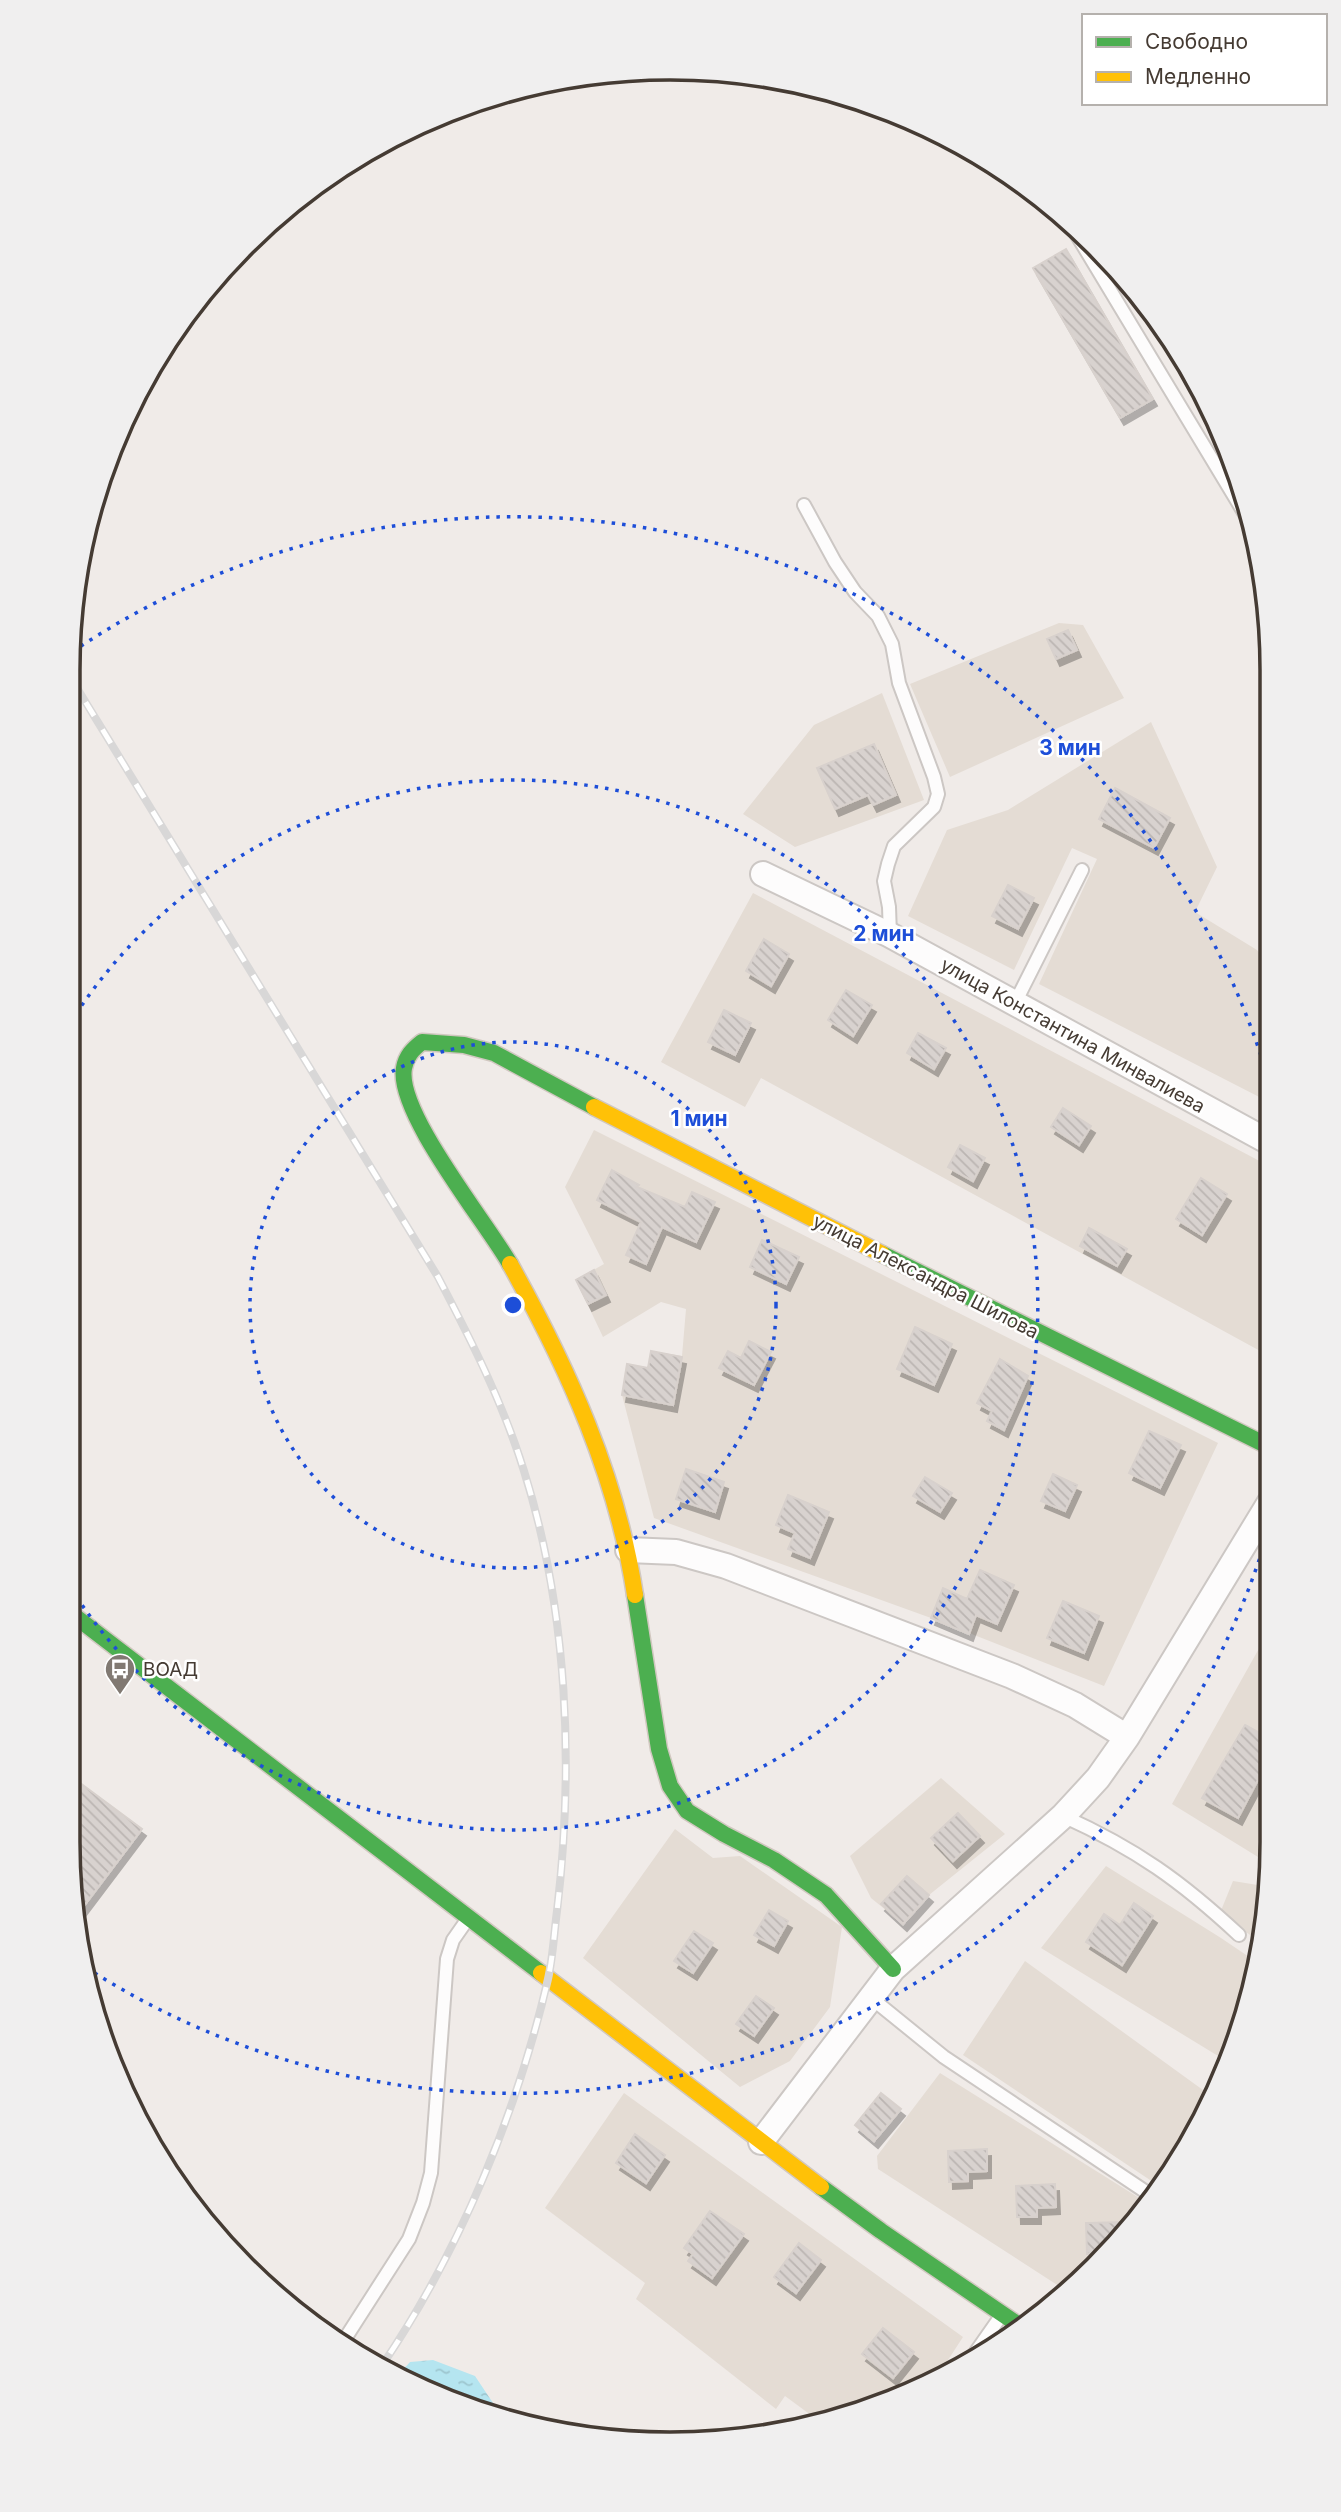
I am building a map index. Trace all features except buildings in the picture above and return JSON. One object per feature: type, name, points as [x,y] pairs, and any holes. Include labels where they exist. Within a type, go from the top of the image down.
[{"type":"street","name":"улица Константина Минвалиева","points":[[764,874],[890,935],[1260,1137]]},
{"type":"street","name":"улица Александра Шилова","points":[[628,1550],[611,1489],[584,1412],[541,1320],[501,1249],[464,1197],[411,1107],[404,1085],[404,1067],[410,1052],[422,1042],[464,1045],[494,1053],[584,1102],[1042,1335],[1260,1442]]},
{"type":"street","points":[[761,2142],[893,1969],[1063,1816],[1098,1778],[1128,1737],[1260,1519]]},
{"type":"street","points":[[893,1969],[826,1895],[774,1860],[687,1811],[670,1786],[659,1749],[628,1550],[676,1552],[726,1566],[1012,1676],[1075,1705],[1128,1737]]},
{"type":"street","points":[[80,1620],[761,2142],[881,2231],[1013,2322]]},
{"type":"lane","points":[[1087,252],[1233,494]]},
{"type":"lane","points":[[804,505],[835,562],[855,592],[878,616],[892,644],[900,683],[938,794],[934,807],[894,846],[887,864],[884,881],[890,935]]},
{"type":"lane","points":[[1015,1003],[1082,870]]},
{"type":"lane","points":[[1063,1816],[1136,1853],[1170,1875],[1239,1935]]},
{"type":"lane","points":[[348,2335],[409,2239],[423,2203],[430,2173],[447,1959],[453,1940],[470,1917]]},
{"type":"lane","points":[[870,1997],[944,2057],[1145,2192]]},
{"type":"lane","points":[[983,2341],[1002,2314]]},
{"type":"shaded area","points":[[1059,623],[1083,625],[1124,698],[950,777],[910,684]]},
{"type":"shaded area","points":[[882,693],[924,800],[795,847],[743,814],[814,725]]},
{"type":"shaded area","points":[[1151,722],[1217,867],[1195,912],[1260,954],[1260,1097],[1039,984],[1097,859],[1072,848],[1014,970],[908,916],[947,830],[1008,810]]},
{"type":"shaded area","points":[[753,893],[1260,1161],[1260,1351],[761,1078],[745,1107],[661,1062]]},
{"type":"shaded area","points":[[594,1130],[1218,1443],[1104,1686],[931,1618],[654,1518],[622,1395],[627,1364],[648,1368],[651,1351],[682,1356],[686,1309],[661,1302],[603,1337],[576,1280],[604,1264],[565,1187]]},
{"type":"shaded area","points":[[1260,1647],[1260,1858],[1172,1804]]},
{"type":"shaded area","points":[[941,1778],[1005,1834],[929,1895],[903,1924],[871,1898],[850,1856]]},
{"type":"shaded area","points":[[675,1829],[713,1858],[740,1856],[842,1927],[830,2007],[790,2061],[740,2087],[583,1958]]},
{"type":"shaded area","points":[[1106,1866],[1249,1957],[1220,2057],[1041,1948]]},
{"type":"shaded area","points":[[1233,1881],[1258,1885],[1252,1937],[1220,1913]]},
{"type":"shaded area","points":[[1025,1961],[1205,2091],[1152,2182],[963,2055]]},
{"type":"shaded area","points":[[940,2073],[1141,2199],[1088,2259],[1059,2286],[878,2169],[877,2156]]},
{"type":"shaded area","points":[[624,2093],[963,2337],[946,2363],[896,2387],[810,2414],[785,2396],[776,2409],[636,2299],[645,2283],[545,2208]]},
{"type":"water","points":[[433,2360],[475,2376],[493,2404],[445,2387],[405,2368],[410,2362]]},
{"type":"railway","points":[[80,693],[438,1277],[486,1372],[516,1446],[539,1524],[550,1579],[558,1634],[566,1745],[562,1856],[548,1979],[520,2080],[483,2179],[437,2275],[387,2358]]},
{"type":"traffic: fast","points":[[510,1264],[445,1167],[414,1111],[405,1087],[404,1068],[408,1056],[422,1042],[464,1045],[494,1053],[594,1107]]},
{"type":"traffic: fast","points":[[882,1254],[1260,1442]]},
{"type":"traffic: fast","points":[[635,1595],[659,1749],[670,1786],[687,1811],[774,1860],[826,1895],[893,1969]]},
{"type":"traffic: fast","points":[[80,1620],[541,1973]]},
{"type":"traffic: fast","points":[[821,2187],[1013,2321]]},
{"type":"traffic: slow","points":[[594,1107],[882,1254]]},
{"type":"traffic: slow","points":[[510,1264],[551,1343],[588,1424],[616,1508],[635,1595]]},
{"type":"traffic: slow","points":[[541,1973],[821,2187]]},
{"type":"place","name":"ВОАД","points":[[120,1696]]}]
